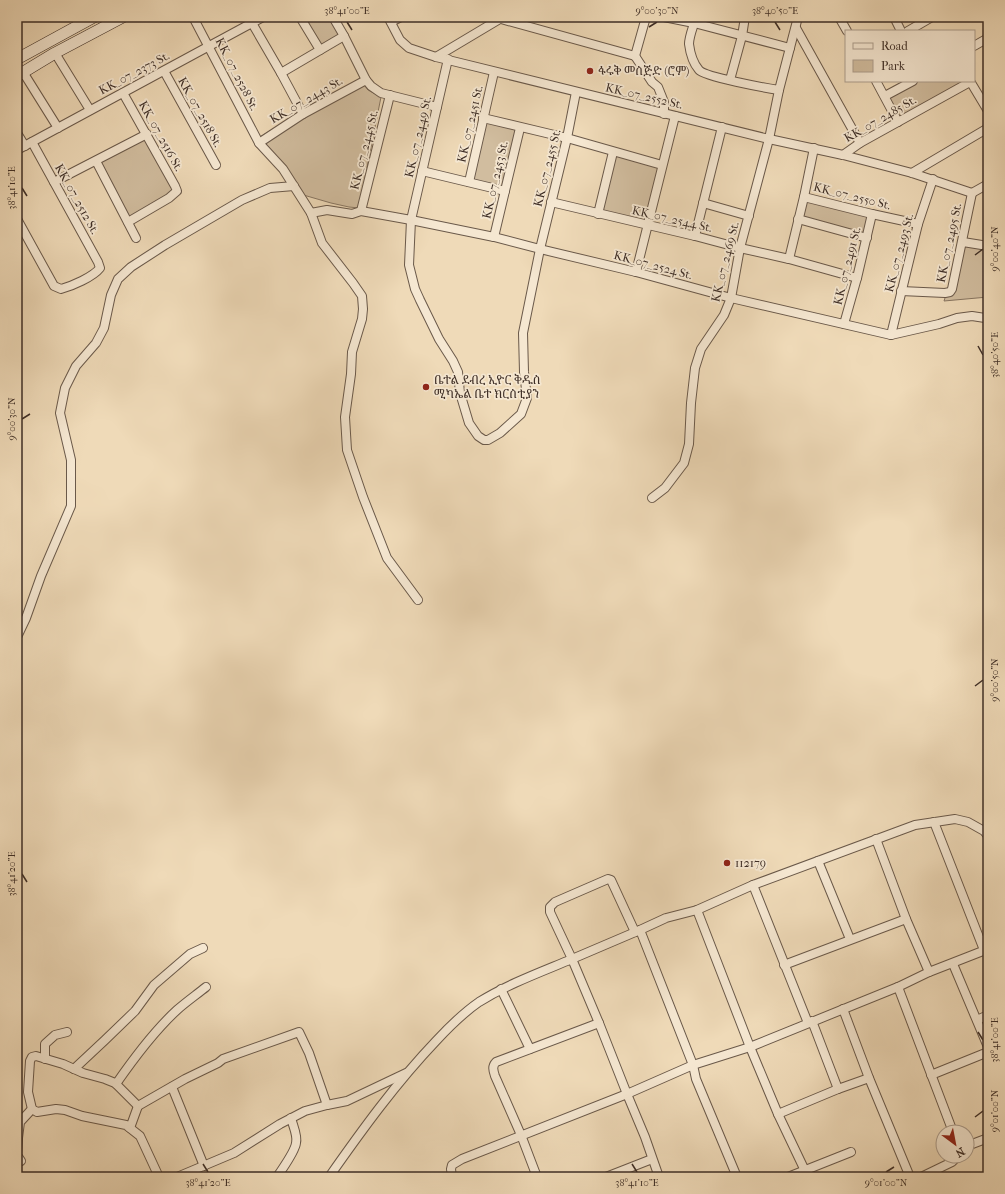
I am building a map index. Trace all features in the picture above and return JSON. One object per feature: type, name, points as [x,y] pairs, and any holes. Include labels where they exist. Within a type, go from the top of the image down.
[{"type":"street","points":[[17,59],[94,17]]},
{"type":"street","points":[[58,128],[20,74],[55,53],[122,17]]},
{"type":"street","name":"KK_07_2528 St.","points":[[193,17],[259,143],[284,169],[311,213],[322,243],[362,296],[362,319],[352,352],[351,374],[345,417],[347,450],[362,497],[387,558],[418,600]]},
{"type":"street","name":"KK_07_2373 St.","points":[[17,150],[263,17]]},
{"type":"street","points":[[300,17],[320,50]]},
{"type":"street","points":[[333,17],[366,80],[371,86],[381,93],[437,107]]},
{"type":"street","points":[[390,20],[401,17]]},
{"type":"street","points":[[635,56],[646,17]]},
{"type":"street","points":[[664,17],[695,20],[742,36],[790,48]]},
{"type":"street","points":[[730,80],[742,36],[745,17]]},
{"type":"street","name":"KK_07_2469 St.","points":[[652,498],[665,488],[684,463],[689,444],[691,403],[695,368],[701,349],[724,315],[731,298],[740,248],[769,139],[779,90],[798,17]]},
{"type":"street","points":[[839,17],[846,30]]},
{"type":"street","points":[[894,17],[901,30]]},
{"type":"street","points":[[910,30],[932,17]]},
{"type":"street","points":[[436,57],[502,18],[635,56],[652,82],[658,87],[664,102],[664,114]]},
{"type":"street","name":"KK_07_2552 St.","points":[[390,20],[400,40],[408,48],[436,57],[664,114],[843,155],[912,173],[972,193]]},
{"type":"street","points":[[695,20],[689,42],[691,53],[699,70],[703,73],[730,80],[779,90]]},
{"type":"street","points":[[252,23],[303,114]]},
{"type":"street","points":[[796,28],[860,142]]},
{"type":"street","points":[[281,73],[344,36]]},
{"type":"street","points":[[975,45],[988,38]]},
{"type":"street","points":[[55,53],[90,110]]},
{"type":"street","name":"KK_07_2449 St.","points":[[448,59],[411,220],[409,265],[415,288],[439,339],[458,372],[460,393],[469,423],[478,436],[484,440],[488,440],[500,433],[521,414],[527,398],[524,372],[523,333],[540,249]]},
{"type":"street","name":"KK_07_2518 St.","points":[[164,71],[216,164]]},
{"type":"street","name":"KK_07_2451 St.","points":[[469,182],[494,72]]},
{"type":"street","name":"KK_07_2443 St.","points":[[259,143],[303,114],[366,80]]},
{"type":"street","points":[[877,82],[898,122]]},
{"type":"street","points":[[885,96],[911,82]]},
{"type":"street","points":[[970,82],[988,111]]},
{"type":"street","name":"KK_07_2485 St.","points":[[843,155],[860,142],[970,82]]},
{"type":"street","name":"KK_07_2455 St.","points":[[540,249],[567,138],[576,92]]},
{"type":"street","name":"KK_07_2516 St.","points":[[123,93],[147,134],[177,191],[169,198],[128,222]]},
{"type":"street","name":"KK_07_2445 St.","points":[[361,211],[390,95]]},
{"type":"street","points":[[636,272],[675,116]]},
{"type":"street","points":[[483,118],[567,138],[662,165]]},
{"type":"street","points":[[695,236],[722,127]]},
{"type":"street","name":"KK_07_2453 St.","points":[[494,237],[520,128]]},
{"type":"street","points":[[912,173],[988,128]]},
{"type":"street","name":"KK_07_2512 St.","points":[[17,133],[28,144],[54,182],[100,268],[96,273],[67,287],[61,289],[54,286],[17,219]]},
{"type":"street","points":[[54,182],[147,134]]},
{"type":"street","points":[[789,259],[814,148]]},
{"type":"street","points":[[598,214],[613,152]]},
{"type":"street","points":[[96,161],[136,238]]},
{"type":"street","points":[[422,171],[505,191]]},
{"type":"street","name":"KK_07_2493 St.","points":[[891,335],[918,224],[932,179]]},
{"type":"street","name":"KK_07_2495 St.","points":[[901,291],[945,294],[950,292],[963,242],[972,193],[988,184]]},
{"type":"street","points":[[17,637],[71,506],[71,460],[60,413],[66,388],[76,366],[96,343],[104,328],[111,295],[118,279],[131,267],[242,200],[270,188],[294,186]]},
{"type":"street","name":"KK_07_2550 St.","points":[[804,196],[872,214],[918,224]]},
{"type":"street","name":"KK_07_2544 St.","points":[[551,202],[789,259],[857,278]]},
{"type":"street","points":[[703,203],[749,216]]},
{"type":"street","name":"KK_07_2524 St.","points":[[311,213],[327,210],[352,214],[361,211],[494,237],[636,272],[731,298],[891,335],[964,317],[972,316],[988,319]]},
{"type":"street","name":"KK_07_2491 St.","points":[[844,324],[857,278],[872,214]]},
{"type":"street","points":[[798,219],[867,238]]},
{"type":"street","points":[[963,242],[988,246]]},
{"type":"street","points":[[329,1177],[368,1123],[408,1072],[451,1026],[477,1003],[501,989],[666,918],[697,910],[753,885],[915,825],[955,819],[968,822],[984,831],[988,836]]},
{"type":"street","points":[[452,1177],[452,1165],[462,1159],[627,1094],[693,1066],[750,1047],[898,987],[929,972],[986,950],[934,822]]},
{"type":"street","points":[[876,839],[906,918],[929,972]]},
{"type":"street","points":[[818,861],[850,939]]},
{"type":"street","points":[[659,1177],[645,1137],[599,1023],[550,912],[550,906],[555,902],[608,879],[611,880],[638,931],[693,1066],[696,1079],[737,1177]]},
{"type":"street","points":[[753,885],[784,965],[838,1089]]},
{"type":"street","points":[[697,910],[750,1047],[778,1114],[806,1174]]},
{"type":"street","points":[[784,965],[906,918]]},
{"type":"street","points":[[74,1069],[134,1011],[154,985],[190,954],[203,948]]},
{"type":"street","points":[[953,964],[988,1047]]},
{"type":"street","points":[[116,1084],[133,1059],[158,1028],[178,1009],[206,987]]},
{"type":"street","points":[[898,987],[950,1124]]},
{"type":"street","points":[[501,989],[530,1049]]},
{"type":"street","points":[[843,1009],[869,1078],[910,1177]]},
{"type":"street","points":[[977,1020],[988,1015]]},
{"type":"street","points":[[536,1177],[521,1135],[492,1069],[496,1062],[599,1023]]},
{"type":"street","points":[[45,1058],[46,1044],[55,1035],[67,1032]]},
{"type":"street","points":[[130,1128],[138,1106],[185,1079],[218,1063],[223,1059],[299,1032],[309,1053],[327,1104]]},
{"type":"street","points":[[931,1075],[988,1052]]},
{"type":"street","points":[[138,1106],[116,1084],[105,1079],[83,1073],[45,1058],[36,1056],[32,1057],[30,1061],[28,1092],[32,1109],[37,1112],[56,1109],[65,1110],[82,1116],[126,1125],[140,1136],[159,1177]]},
{"type":"street","points":[[177,1177],[234,1153],[280,1124],[306,1111],[327,1104],[352,1099],[408,1072]]},
{"type":"street","points":[[778,1114],[869,1078]]},
{"type":"street","points":[[172,1087],[204,1166]]},
{"type":"street","points":[[21,1161],[17,1155],[20,1122],[32,1109]]},
{"type":"street","points":[[277,1177],[294,1150],[296,1143],[291,1118]]},
{"type":"street","points":[[975,1143],[988,1138]]},
{"type":"street","points":[[788,1177],[806,1174],[850,1152]]},
{"type":"street","points":[[606,1177],[652,1159]]},
{"type":"street","points":[[921,1177],[948,1164]]},
{"type":"green space","points":[[300,17],[333,17],[344,36],[320,50]]},
{"type":"green space","points":[[360,79],[368,90],[381,97],[359,208],[331,203],[300,194],[255,140]]},
{"type":"green space","points":[[906,82],[967,82],[898,122],[885,96]]},
{"type":"green space","points":[[483,118],[520,128],[505,191],[469,182]]},
{"type":"green space","points":[[147,134],[177,191],[128,222],[96,161]]},
{"type":"green space","points":[[613,152],[662,165],[647,225],[598,214]]},
{"type":"green space","points":[[804,197],[872,214],[867,238],[798,219]]},
{"type":"green space","points":[[963,242],[988,246],[988,297],[944,301]]},
{"type":"place","name":"ፋሩቅ መስጅድ (ሮም)","points":[[590,71]]},
{"type":"place","name":"ቤተል ደብረ ኢዮር ቅዱስ ሚካኤል ቤተ ክርስቲያን","points":[[426,387]]},
{"type":"place","name":"112179","points":[[727,863]]}]
